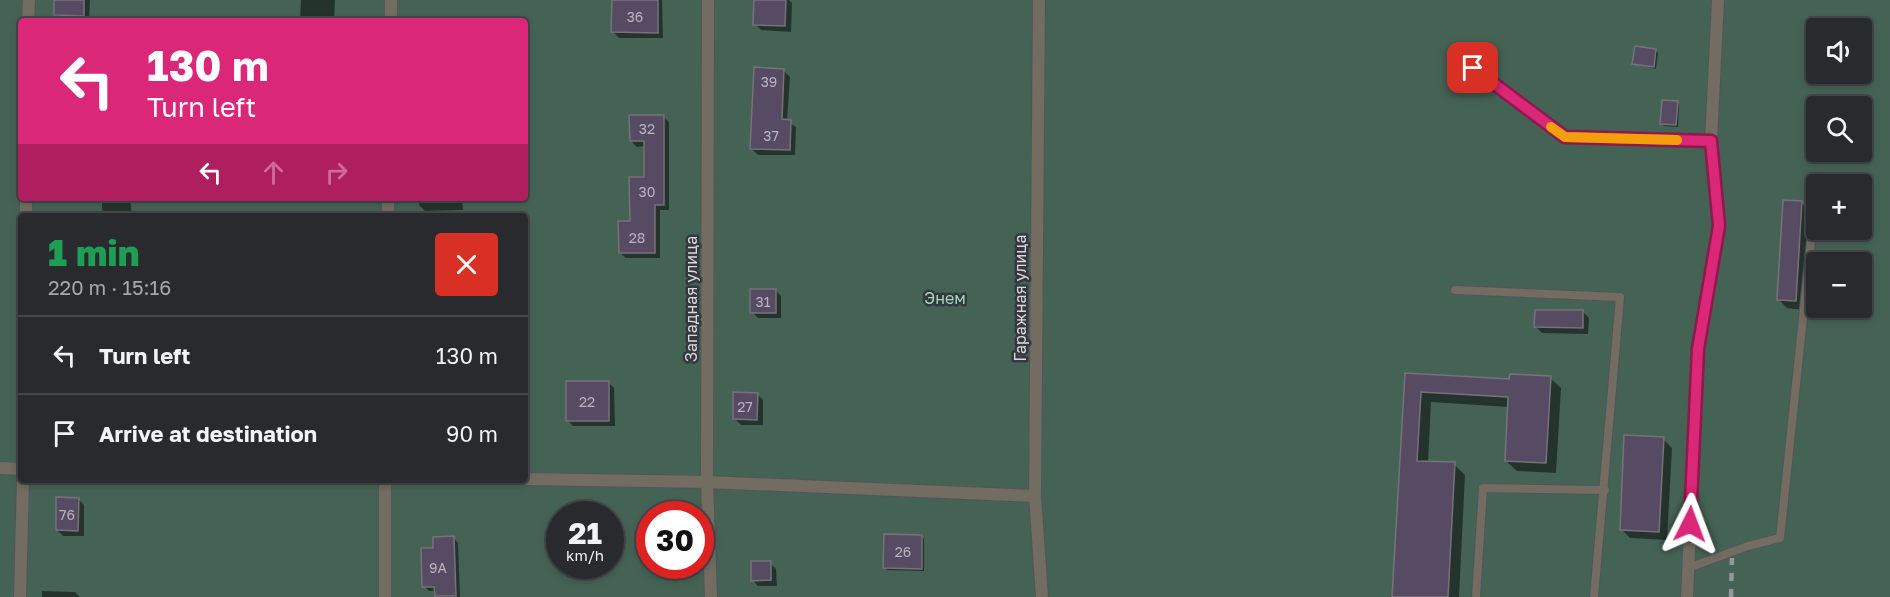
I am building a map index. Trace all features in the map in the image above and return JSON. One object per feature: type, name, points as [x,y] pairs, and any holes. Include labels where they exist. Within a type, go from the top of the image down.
[{"type":"street","points":[[28,0],[28,18]]},
{"type":"street","points":[[391,0],[391,18]]},
{"type":"street","name":"Западная улица","points":[[708,0],[707,482],[711,597]]},
{"type":"street","name":"Гаражная улица","points":[[1039,0],[1035,496],[1042,597]]},
{"type":"street","points":[[1687,597],[1698,349],[1719,226],[1711,141],[1718,0]]},
{"type":"street","points":[[0,468],[18,469]]},
{"type":"street","points":[[528,479],[707,482],[1035,496]]},
{"type":"street","points":[[21,597],[23,483]]},
{"type":"street","points":[[385,483],[385,597]]},
{"type":"lane","points":[[1473,68],[1565,137],[1711,141]]},
{"type":"lane","points":[[1688,568],[1748,546],[1780,538],[1811,240]]},
{"type":"lane","points":[[1455,290],[1620,297],[1594,597]]},
{"type":"lane","points":[[1476,597],[1484,488],[1605,490]]},
{"type":"green space","name":"Энем","points":[[0,0],[1890,0],[1890,597],[0,597]]},
{"type":"building","points":[[54,0],[84,0],[84,16],[54,15]]},
{"type":"building","points":[[612,0],[658,0],[658,33],[611,32]]},
{"type":"building","points":[[754,0],[786,0],[785,26],[753,25]]},
{"type":"building","points":[[1635,46],[1656,49],[1654,67],[1632,64]]},
{"type":"building","points":[[754,67],[784,69],[782,119],[791,120],[790,150],[750,149]]},
{"type":"building","points":[[1662,100],[1678,101],[1676,125],[1660,124]]},
{"type":"building","points":[[629,115],[664,115],[664,205],[655,205],[655,253],[619,253],[618,221],[630,221],[629,177],[644,177],[644,141],[630,141]]},
{"type":"building","points":[[1783,200],[1802,201],[1796,301],[1777,300]]},
{"type":"building","points":[[750,289],[776,289],[776,313],[750,313]]},
{"type":"building","points":[[1535,310],[1583,310],[1583,328],[1534,327]]},
{"type":"building","points":[[1405,373],[1509,379],[1510,374],[1551,376],[1546,463],[1505,461],[1508,397],[1421,392],[1417,461],[1455,462],[1448,597],[1392,597]]},
{"type":"building","points":[[566,381],[609,381],[609,421],[566,421]]},
{"type":"building","points":[[733,392],[758,393],[757,420],[733,419]]},
{"type":"building","points":[[1624,435],[1664,437],[1659,532],[1620,530]]},
{"type":"building","points":[[56,497],[79,498],[78,531],[56,530]]},
{"type":"building","points":[[884,534],[922,535],[922,569],[883,568]]},
{"type":"building","points":[[454,536],[456,596],[435,596],[434,587],[422,587],[421,548],[433,548],[433,537]]},
{"type":"building","points":[[751,561],[771,561],[771,580],[751,581]]},
{"type":"railway","points":[[1731,597],[1732,558]]},
{"type":"slow traffic","points":[[1551,127],[1565,137],[1677,140]]},
{"type":"route","points":[[1473,68],[1565,137],[1711,141],[1719,226],[1698,349],[1690,524]]}]
